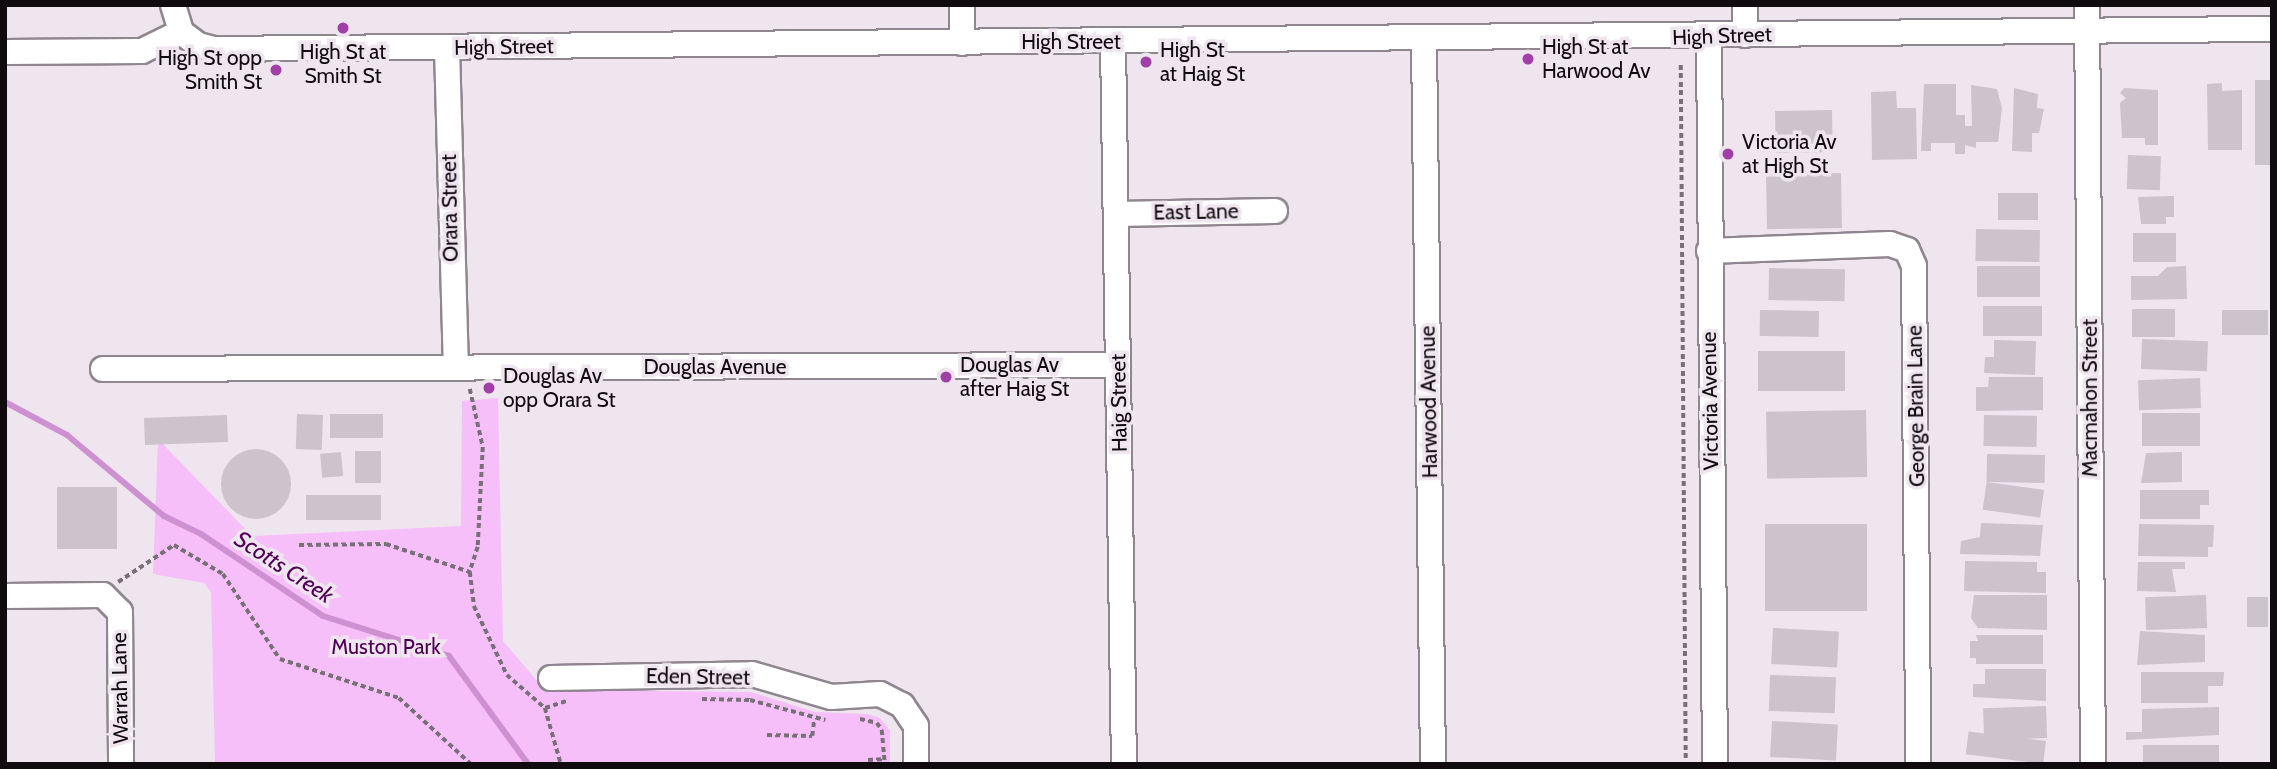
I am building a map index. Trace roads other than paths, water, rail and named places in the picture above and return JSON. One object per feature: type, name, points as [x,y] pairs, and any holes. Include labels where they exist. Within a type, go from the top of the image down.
[{"type":"street","points":[[5,52],[142,51],[181,32],[173,5]]},
{"type":"street","points":[[961,5],[962,43]]},
{"type":"street","points":[[1745,5],[1745,35]]},
{"type":"street","name":"Macmahon Street","points":[[2087,5],[2093,764]]},
{"type":"street","name":"High Street","points":[[181,32],[198,45],[214,49],[1424,40],[2272,29]]},
{"type":"street","name":"Victoria Avenue","points":[[1709,37],[1714,764]]},
{"type":"street","name":"Harwood Avenue","points":[[1424,40],[1433,764]]},
{"type":"street","name":"Haig Street","points":[[1113,42],[1124,764]]},
{"type":"street","name":"Orara Street","points":[[447,48],[456,367]]},
{"type":"street","name":"East Lane","points":[[1116,214],[1275,211]]},
{"type":"street","name":"George Brain Lane","points":[[1709,251],[1890,244],[1907,250],[1914,266],[1918,764]]},
{"type":"street","name":"Douglas Avenue","points":[[103,369],[1118,365]]},
{"type":"street","name":"Warrah Lane","points":[[5,596],[111,603],[121,764]]},
{"type":"street","name":"Eden Street","points":[[551,678],[752,674],[831,697],[880,694],[902,705],[916,726],[916,764]]},
{"type":"waterway","name":"Scotts Creek","points":[[5,402],[67,435],[164,516],[201,534],[323,616],[449,656],[528,764]]},
{"type":"place","name":"High St at Smith St","points":[[343,28]]},
{"type":"place","name":"High St at Harwood Av","points":[[1528,59]]},
{"type":"place","name":"High St at Haig St","points":[[1146,62]]},
{"type":"place","name":"High St opp Smith St","points":[[276,70]]},
{"type":"place","name":"Victoria Av at High St","points":[[1728,154]]},
{"type":"place","name":"Douglas Av after Haig St","points":[[946,377]]},
{"type":"place","name":"Douglas Av opp Orara St","points":[[489,388]]},
{"type":"park label","name":"Muston Park","points":[[386,647]]}]
